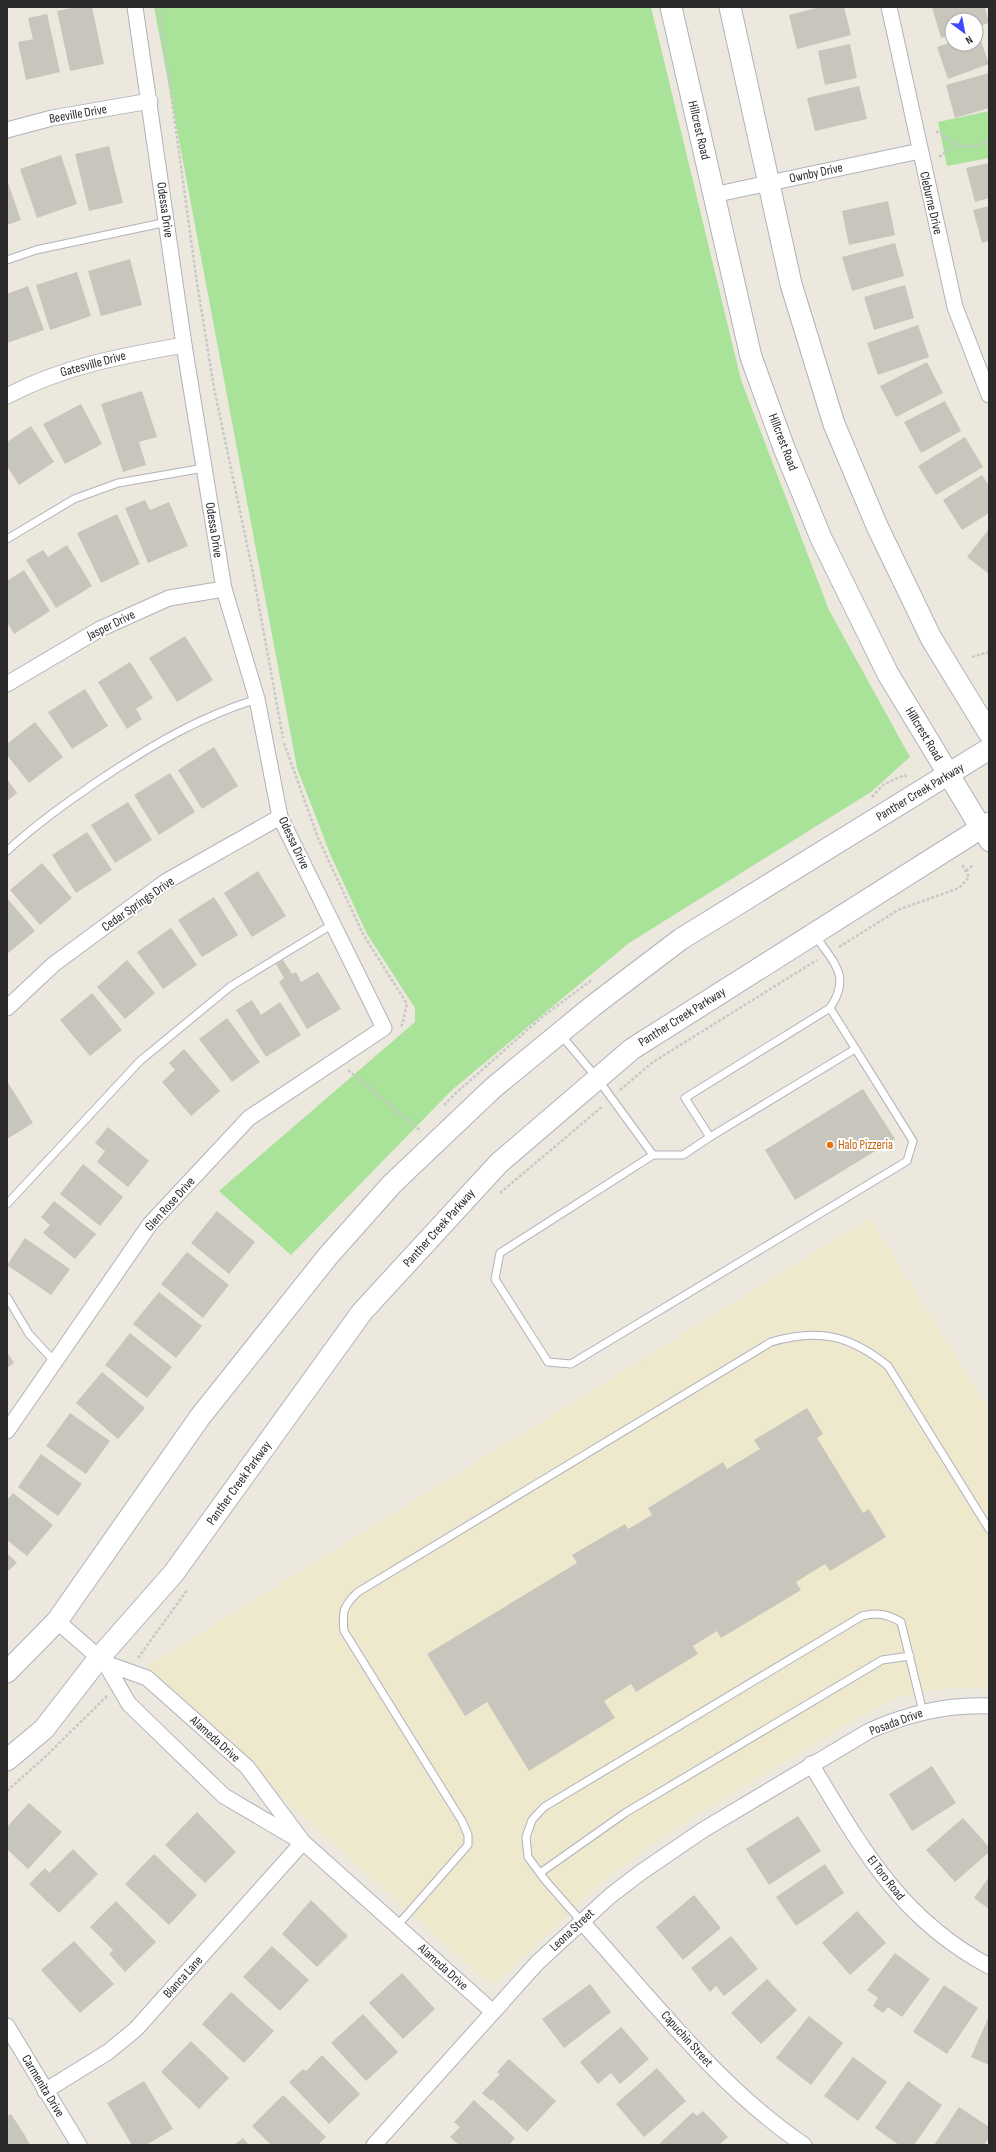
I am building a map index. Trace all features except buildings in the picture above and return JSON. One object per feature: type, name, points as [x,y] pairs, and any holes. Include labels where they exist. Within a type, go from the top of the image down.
[{"type":"main road","name":"Hillcrest Road","points":[[671,7],[713,195],[752,357],[784,448],[822,538],[888,674],[949,775],[986,831]]},
{"type":"main road","points":[[730,7],[791,284],[834,424],[877,526],[931,638],[989,733]]},
{"type":"main road","name":"Panther Creek Parkway","points":[[7,1672],[57,1621],[200,1417],[328,1256],[398,1178],[493,1088],[680,939],[989,749]]},
{"type":"main road","name":"Panther Creek Parkway","points":[[7,1760],[44,1729],[102,1661],[173,1574],[362,1312],[498,1163],[632,1049],[814,933],[986,831]]},
{"type":"street","name":"Odessa Drive","points":[[135,7],[150,101],[184,345],[224,589],[257,699],[280,817],[333,924],[390,1029]]},
{"type":"street","name":"Cleburne Drive","points":[[889,7],[955,307],[989,395]]},
{"type":"street","name":"Beeville Drive","points":[[7,130],[52,118],[150,101]]},
{"type":"street","name":"Ownby Drive","points":[[713,195],[920,151]]},
{"type":"street","name":"Gatesville Drive","points":[[7,396],[32,383],[65,370],[111,358],[184,345]]},
{"type":"street","name":"Jasper Drive","points":[[7,684],[100,629],[169,598],[224,589]]},
{"type":"street","name":"Cedar Springs Drive","points":[[7,1008],[54,964],[165,882],[280,817]]},
{"type":"street","name":"Glen Rose Drive","points":[[7,1431],[150,1224],[249,1118],[390,1029]]},
{"type":"street","name":"Alameda Drive","points":[[57,1621],[102,1661],[129,1704],[224,1796],[303,1842]]},
{"type":"street","name":"Alameda Drive","points":[[102,1661],[147,1678],[247,1767],[303,1842],[493,2012]]},
{"type":"street","name":"Posada Drive","points":[[811,1764],[869,1731],[889,1722],[922,1712],[953,1707],[989,1706]]},
{"type":"street","name":"Leona Street","points":[[374,2145],[537,1963],[581,1921],[628,1882],[671,1851],[811,1764]]},
{"type":"street","name":"El Toro Road","points":[[811,1764],[861,1845],[889,1885],[923,1920],[942,1935],[989,1966]]},
{"type":"street","name":"Blanca Lane","points":[[45,2091],[108,2052],[136,2029],[303,1842]]},
{"type":"street","name":"Capuchin Street","points":[[581,1921],[720,2074],[773,2122],[804,2145]]},
{"type":"street","name":"Carmenita Drive","points":[[7,2026],[79,2145]]},
{"type":"lane","points":[[7,260],[36,250],[166,222]]},
{"type":"lane","points":[[7,539],[74,499],[118,483],[204,468]]},
{"type":"lane","points":[[7,850],[76,796],[162,740],[206,717],[257,699]]},
{"type":"lane","points":[[7,1204],[145,1057],[231,986],[333,924]]},
{"type":"lane","points":[[710,1137],[685,1098],[830,1008],[840,994],[841,975],[814,933]]},
{"type":"lane","points":[[830,1008],[913,1141],[907,1161],[571,1364],[548,1362],[494,1279],[500,1253],[653,1156],[683,1155],[855,1049]]},
{"type":"lane","points":[[560,1034],[597,1078],[653,1156]]},
{"type":"lane","points":[[7,1297],[29,1334],[54,1362]]},
{"type":"lane","points":[[397,1926],[468,1845],[468,1835],[462,1821],[344,1631],[343,1614],[348,1601],[358,1592],[771,1342],[792,1336],[819,1335],[840,1338],[862,1347],[888,1366],[989,1529]]},
{"type":"lane","points":[[581,1921],[540,1874],[528,1856],[526,1837],[532,1820],[544,1807],[862,1616],[876,1612],[890,1616],[901,1622],[922,1712]]},
{"type":"lane","points":[[540,1874],[625,1813],[882,1660],[910,1656]]},
{"type":"path","points":[[160,7],[196,283],[214,388],[252,568],[284,744],[318,838],[363,934],[407,1004],[402,1025],[390,1029]]},
{"type":"path","points":[[936,131],[956,145],[980,146],[989,140]]},
{"type":"path","points":[[939,157],[956,145]]},
{"type":"path","points":[[972,657],[989,652]]},
{"type":"path","points":[[499,1194],[653,1062],[898,910],[959,888],[969,877],[962,864]]},
{"type":"path","points":[[966,870],[973,866]]},
{"type":"path","points":[[354,1066],[348,1070],[421,1131]]},
{"type":"path","points":[[127,1671],[192,1584]]},
{"type":"path","points":[[7,1791],[99,1705],[117,1684]]},
{"type":"shaded area","points":[[870,1218],[989,1410],[989,1689],[948,1688],[899,1697],[859,1717],[670,1831],[596,1887],[500,1981],[486,1981],[270,1787],[253,1761],[146,1667]]},
{"type":"green space","points":[[154,7],[651,7],[741,380],[829,610],[910,757],[871,792],[629,943],[452,1090],[291,1255],[219,1191],[415,1022],[415,1008],[367,934],[331,856],[297,768]]},
{"type":"green space","points":[[989,111],[989,158],[947,166],[938,122]]},
{"type":"place","name":"Halo Pizzeria","points":[[830,1145]]}]
